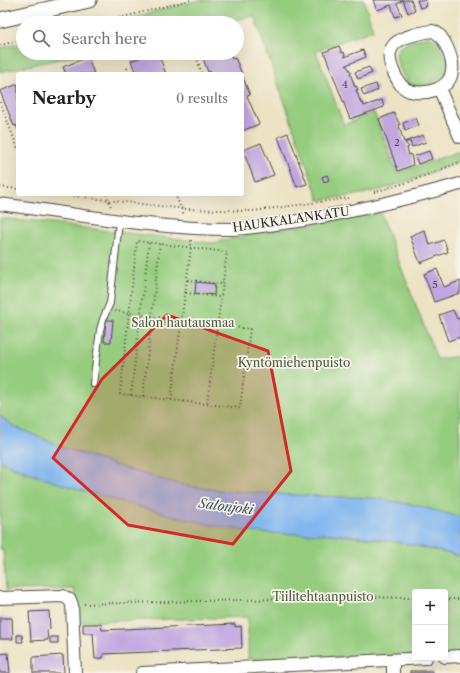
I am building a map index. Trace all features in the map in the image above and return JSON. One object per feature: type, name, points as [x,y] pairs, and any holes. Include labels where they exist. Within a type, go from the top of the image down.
[{"type":"street","points":[[18,16],[89,0]]},
{"type":"street","points":[[0,20],[16,16]]},
{"type":"street","points":[[431,31],[438,33],[443,39],[453,70],[449,79],[439,88],[428,92],[419,93],[403,87],[398,81],[389,58],[390,50],[394,43],[421,33],[431,31]]},
{"type":"street","points":[[439,88],[460,137]]},
{"type":"street","name":"HAUKKALANKATU","points":[[0,204],[119,222],[190,228],[233,229],[319,217],[398,202],[460,184]]},
{"type":"street","points":[[0,598],[63,596],[70,600],[72,604],[75,673]]},
{"type":"street","points":[[448,657],[460,656]]},
{"type":"street","points":[[142,673],[412,659]]},
{"type":"street","points":[[393,660],[393,673]]},
{"type":"lane","points":[[94,384],[100,330],[103,319],[108,310],[119,222]]},
{"type":"path","points":[[127,16],[190,0]]},
{"type":"path","points":[[0,45],[16,42]]},
{"type":"path","points":[[197,60],[201,72]]},
{"type":"path","points":[[127,68],[128,72]]},
{"type":"path","points":[[0,102],[16,144]]},
{"type":"path","points":[[367,194],[409,182],[460,162]]},
{"type":"path","points":[[0,187],[16,189]]},
{"type":"path","points":[[72,196],[180,208],[253,211],[353,198]]},
{"type":"path","points":[[176,196],[190,228]]},
{"type":"path","points":[[108,310],[129,313],[140,315],[152,316],[217,325],[250,329],[240,408],[120,394],[129,313],[138,241],[227,252],[222,284],[221,297],[217,325],[207,404]]},
{"type":"path","points":[[131,395],[149,242]]},
{"type":"path","points":[[143,396],[160,243]]},
{"type":"path","points":[[171,400],[192,248]]},
{"type":"path","points":[[188,280],[222,284]]},
{"type":"path","points":[[186,293],[221,297]]},
{"type":"path","points":[[72,604],[361,597],[412,598]]},
{"type":"path","points":[[448,599],[460,599]]},
{"type":"highlighted area","points":[[167,315],[268,351],[291,471],[233,544],[128,525],[53,458],[102,379]]},
{"type":"green space","points":[[199,0],[364,0],[373,30],[316,51],[344,125],[374,112],[397,173],[460,151],[460,161],[387,188],[357,195],[319,200],[254,16],[244,18],[244,16],[138,16]]},
{"type":"green space","points":[[429,36],[433,38],[441,47],[447,59],[447,70],[441,78],[436,81],[425,85],[413,85],[408,83],[399,68],[396,53],[403,45]]},
{"type":"green space","points":[[16,45],[16,60],[55,60],[0,72],[0,48]]},
{"type":"green space","name":"Kyntömiehenpuisto","points":[[380,213],[437,359],[460,356],[460,517],[415,505],[373,498],[215,490],[182,485],[126,469],[62,447],[13,426],[0,416],[0,218],[213,243],[259,233]]},
{"type":"green space","name":"Tiilitehtaanpuisto","points":[[0,461],[24,472],[177,517],[399,542],[460,556],[460,657],[448,657],[448,589],[412,589],[412,657],[248,659],[248,617],[78,622],[74,589],[6,590],[3,549],[0,549]]},
{"type":"water","name":"Salonjoki","points":[[0,416],[13,426],[62,447],[126,469],[182,485],[215,490],[373,498],[415,505],[460,517],[460,556],[380,539],[348,535],[273,533],[239,530],[212,525],[89,493],[35,475],[0,461]]},
{"type":"building","points":[[373,0],[403,0],[397,4],[402,15],[395,17],[391,5],[377,10]]},
{"type":"building","points":[[403,0],[411,0],[415,10],[408,13]]},
{"type":"building","points":[[417,0],[425,0],[427,6],[420,8]]},
{"type":"building","points":[[339,46],[342,53],[344,52],[344,57],[363,50],[366,57],[346,65],[352,73],[350,73],[355,87],[356,86],[358,90],[356,90],[361,103],[363,103],[364,106],[382,100],[384,107],[350,119],[324,52]]},
{"type":"building","points":[[80,60],[89,60],[93,72],[65,72],[63,67]]},
{"type":"building","points":[[161,60],[165,72],[135,72],[131,61]]},
{"type":"building","points":[[204,60],[236,60],[241,72],[210,71],[208,72]]},
{"type":"building","points":[[369,67],[372,73],[358,79],[355,72]]},
{"type":"building","points":[[244,80],[250,95],[247,96],[259,124],[244,130]]},
{"type":"building","points":[[376,84],[378,90],[364,96],[361,89]]},
{"type":"building","points":[[16,85],[16,125],[14,126],[0,91]]},
{"type":"building","points":[[394,113],[400,125],[399,126],[404,142],[423,135],[426,142],[412,147],[410,141],[405,143],[409,147],[407,148],[409,155],[411,154],[413,165],[398,171],[379,119]]},
{"type":"building","points":[[416,118],[419,125],[405,131],[403,123]]},
{"type":"building","points":[[288,133],[307,184],[297,187],[278,137]]},
{"type":"building","points":[[261,143],[274,175],[255,182],[244,150]]},
{"type":"building","points":[[429,151],[432,159],[418,164],[415,156]]},
{"type":"building","points":[[327,175],[329,180],[324,182],[322,177]]},
{"type":"building","points":[[424,230],[430,245],[444,240],[448,252],[420,263],[410,236]]},
{"type":"building","points":[[437,269],[444,287],[460,281],[460,293],[434,302],[424,274]]},
{"type":"building","points":[[196,282],[215,284],[214,295],[195,293]]},
{"type":"building","points":[[453,310],[457,319],[460,318],[460,337],[448,341],[439,315]]},
{"type":"building","points":[[106,320],[113,320],[111,342],[104,342]]},
{"type":"building","points":[[49,611],[50,629],[47,630],[48,640],[31,641],[29,612]]},
{"type":"building","points":[[0,618],[12,618],[13,639],[0,639]]},
{"type":"building","points":[[83,624],[101,624],[102,630],[235,624],[235,627],[241,626],[242,648],[103,654],[103,658],[95,659],[93,633],[83,633]]},
{"type":"building","points":[[17,635],[22,635],[23,642],[17,642]]},
{"type":"building","points":[[50,637],[58,637],[58,643],[50,643]]},
{"type":"building","points":[[8,653],[10,673],[0,673],[0,654]]},
{"type":"building","points":[[63,655],[64,673],[33,673],[33,657]]},
{"type":"building","points":[[410,671],[433,671],[433,673],[410,673]]},
{"type":"park label","name":"Salon hautausmaa","points":[[183,322]]}]
